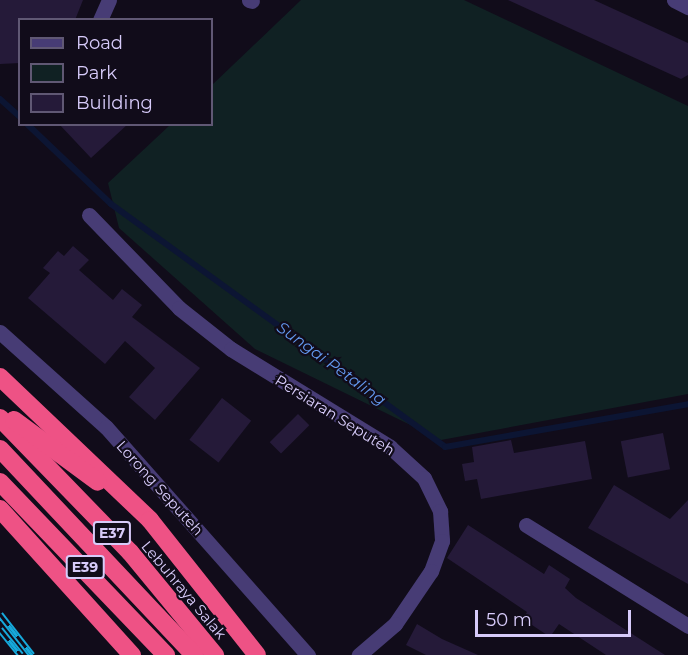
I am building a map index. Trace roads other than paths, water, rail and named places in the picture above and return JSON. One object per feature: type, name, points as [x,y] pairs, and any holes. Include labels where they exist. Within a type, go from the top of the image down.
[{"type":"highway","points":[[0,376],[36,408],[150,520],[257,655]]},
{"type":"highway","points":[[0,410],[150,520]]},
{"type":"highway","name":"Lebuhraya Salak","points":[[0,418],[130,552],[215,655]]},
{"type":"highway","name":"E39","points":[[0,449],[194,655]]},
{"type":"highway","name":"E39","points":[[0,482],[166,655]]},
{"type":"highway","points":[[0,509],[132,655]]},
{"type":"street","points":[[101,18],[109,0]]},
{"type":"street","points":[[674,0],[688,7]]},
{"type":"street","name":"Persiaran Seputeh","points":[[89,214],[179,308],[231,349],[390,447],[424,478],[440,511],[442,541],[430,571],[395,624],[359,655]]},
{"type":"street","name":"Lorong Seputeh","points":[[0,332],[106,427],[308,655]]},
{"type":"street","points":[[526,525],[688,626]]},
{"type":"waterway","name":"Sungai Petaling","points":[[0,99],[18,115]]},
{"type":"waterway","name":"Sungai Petaling","points":[[29,126],[111,204],[445,447],[688,404]]},
{"type":"railway","points":[[0,614],[32,655]]},
{"type":"railway","points":[[0,629],[21,655]]}]
